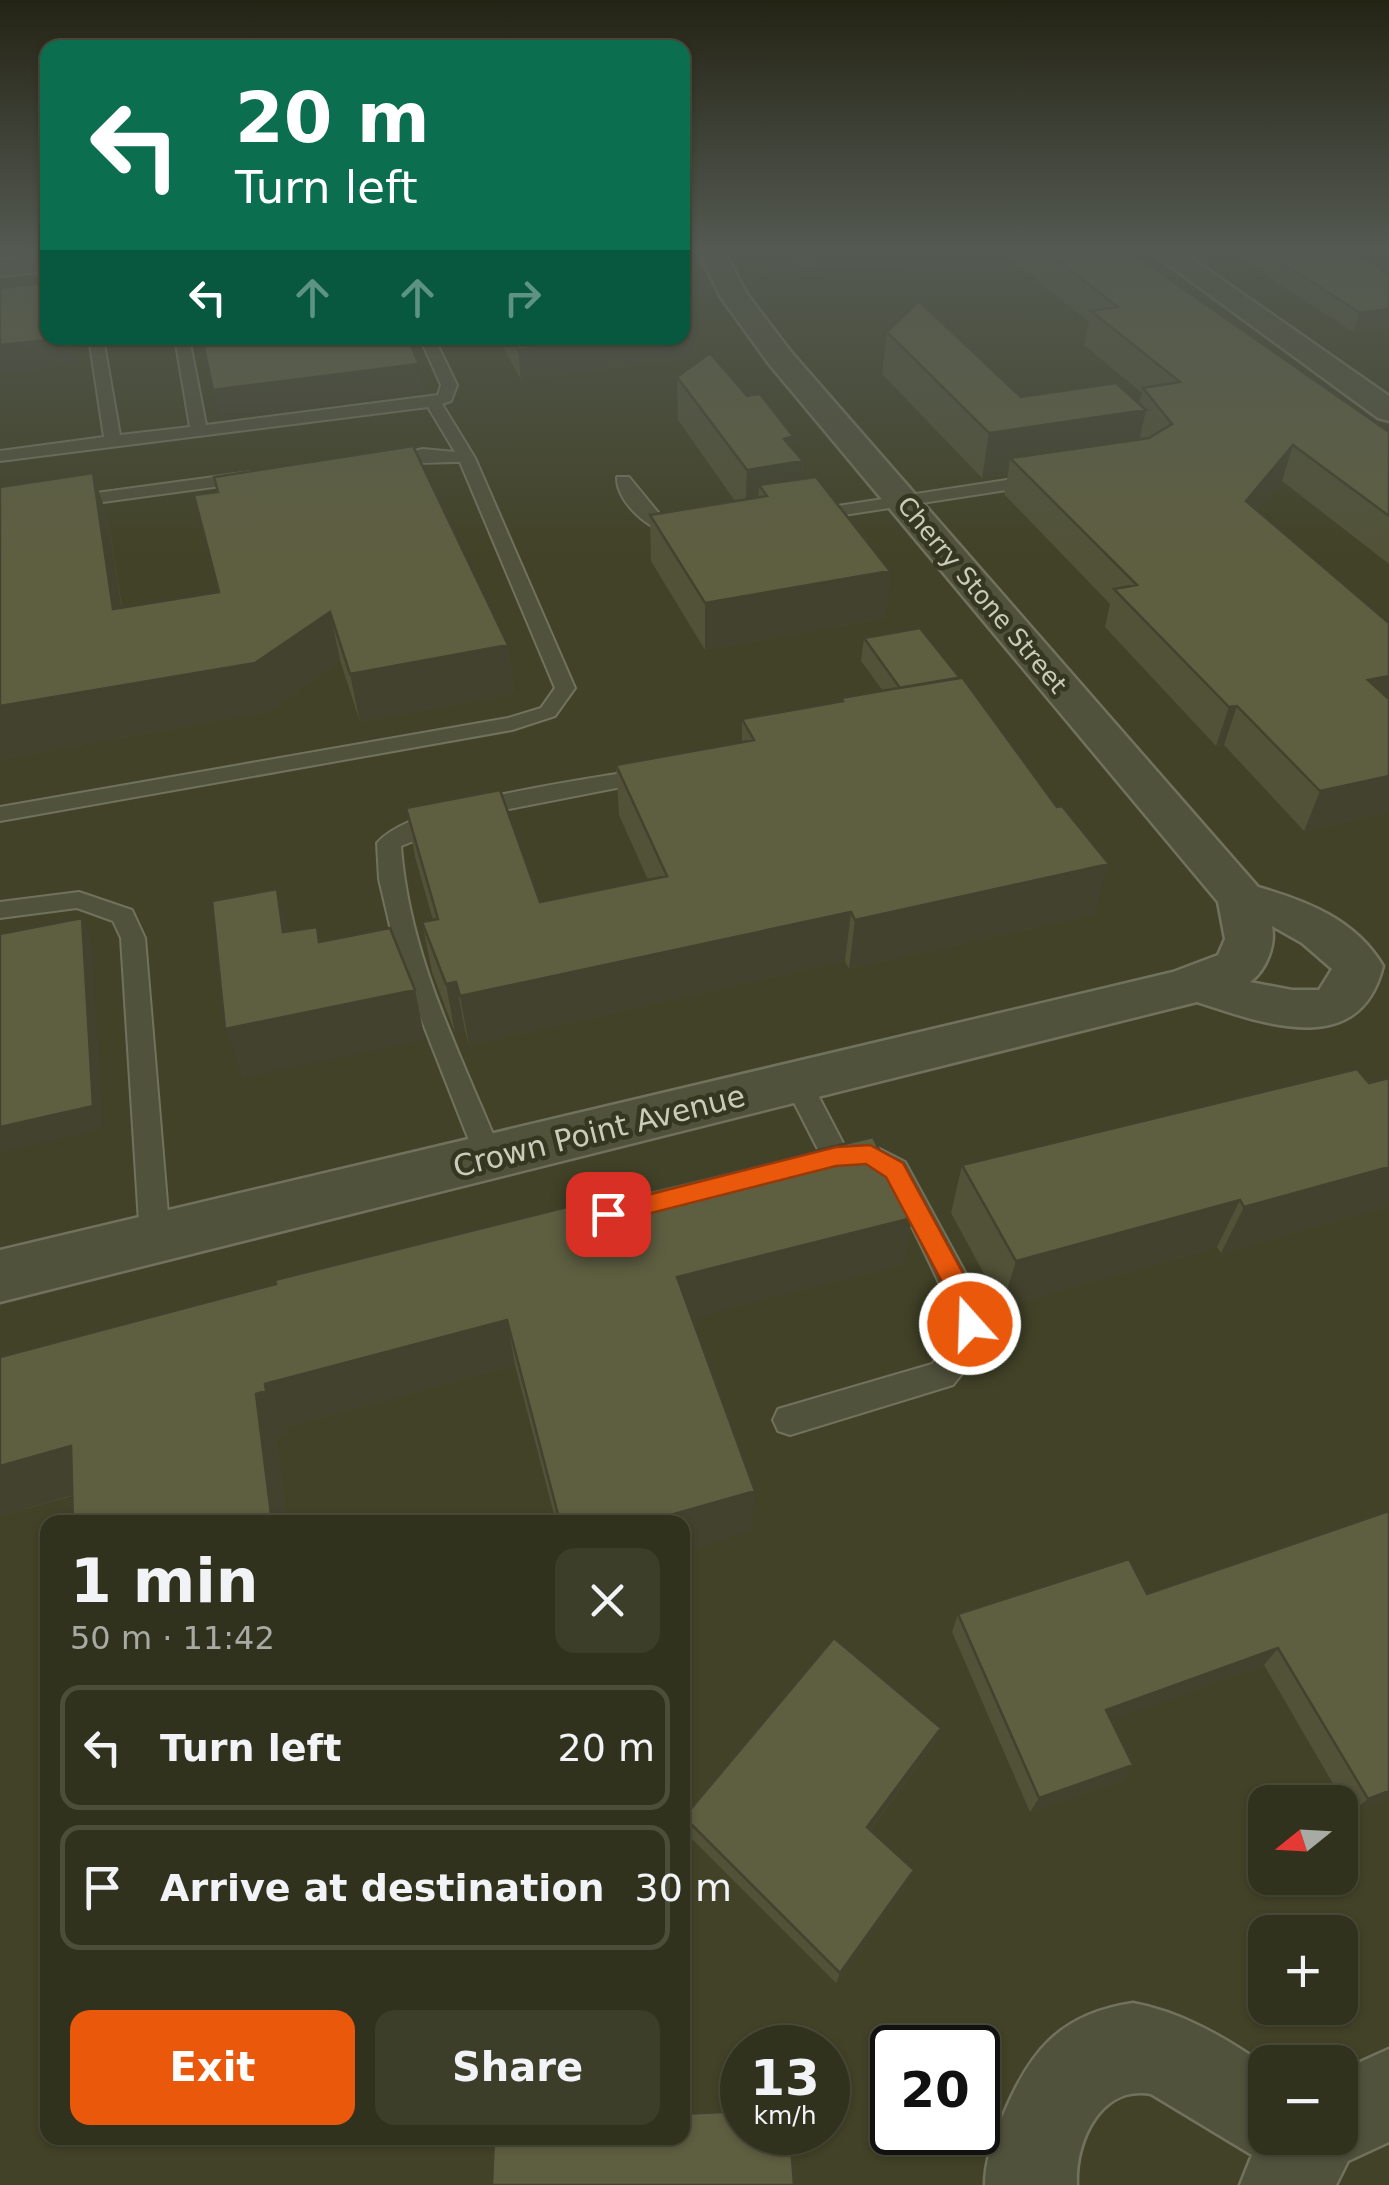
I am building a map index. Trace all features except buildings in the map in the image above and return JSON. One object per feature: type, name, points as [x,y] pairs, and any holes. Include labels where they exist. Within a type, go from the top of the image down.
[{"type":"street","name":"Cherry Stone Street","points":[[776,351],[1246,919]]},
{"type":"street","points":[[1304,351],[1389,411]]},
{"type":"street","points":[[1198,984],[1273,1008],[1307,1010],[1347,996],[1358,983],[1358,966],[1337,940],[1297,914],[1246,919]]},
{"type":"street","name":"Crown Point Avenue","points":[[0,1276],[1198,984],[1238,966],[1246,919]]},
{"type":"street","points":[[1031,2185],[1029,2163],[1066,2080],[1100,2053],[1134,2043],[1184,2062],[1248,2108]]},
{"type":"street","points":[[1358,2109],[1389,2092]]},
{"type":"lane","points":[[98,351],[113,441]]},
{"type":"lane","points":[[184,351],[199,433]]},
{"type":"lane","points":[[0,456],[433,402],[445,398],[448,385],[433,351]]},
{"type":"lane","points":[[0,814],[512,724],[548,712],[565,688],[467,458],[433,402]]},
{"type":"lane","points":[[365,462],[423,454],[467,458]]},
{"type":"lane","points":[[0,510],[269,474]]},
{"type":"lane","points":[[786,518],[913,514],[1067,476]]},
{"type":"lane","points":[[623,481],[645,514],[661,528],[688,533],[708,530]]},
{"type":"lane","points":[[489,1158],[420,978],[388,875],[389,843],[418,827],[467,812],[634,778]]},
{"type":"lane","points":[[0,910],[80,900],[123,916],[128,926],[133,938],[154,1238]]},
{"type":"lane","points":[[798,1083],[836,1156]]},
{"type":"lane","points":[[790,1420],[942,1374],[962,1350],[970,1324],[961,1294],[895,1170],[870,1154],[836,1156],[798,1166]]},
{"type":"route","points":[[608,1214],[836,1156],[870,1154],[895,1170],[961,1294],[970,1324]]}]
